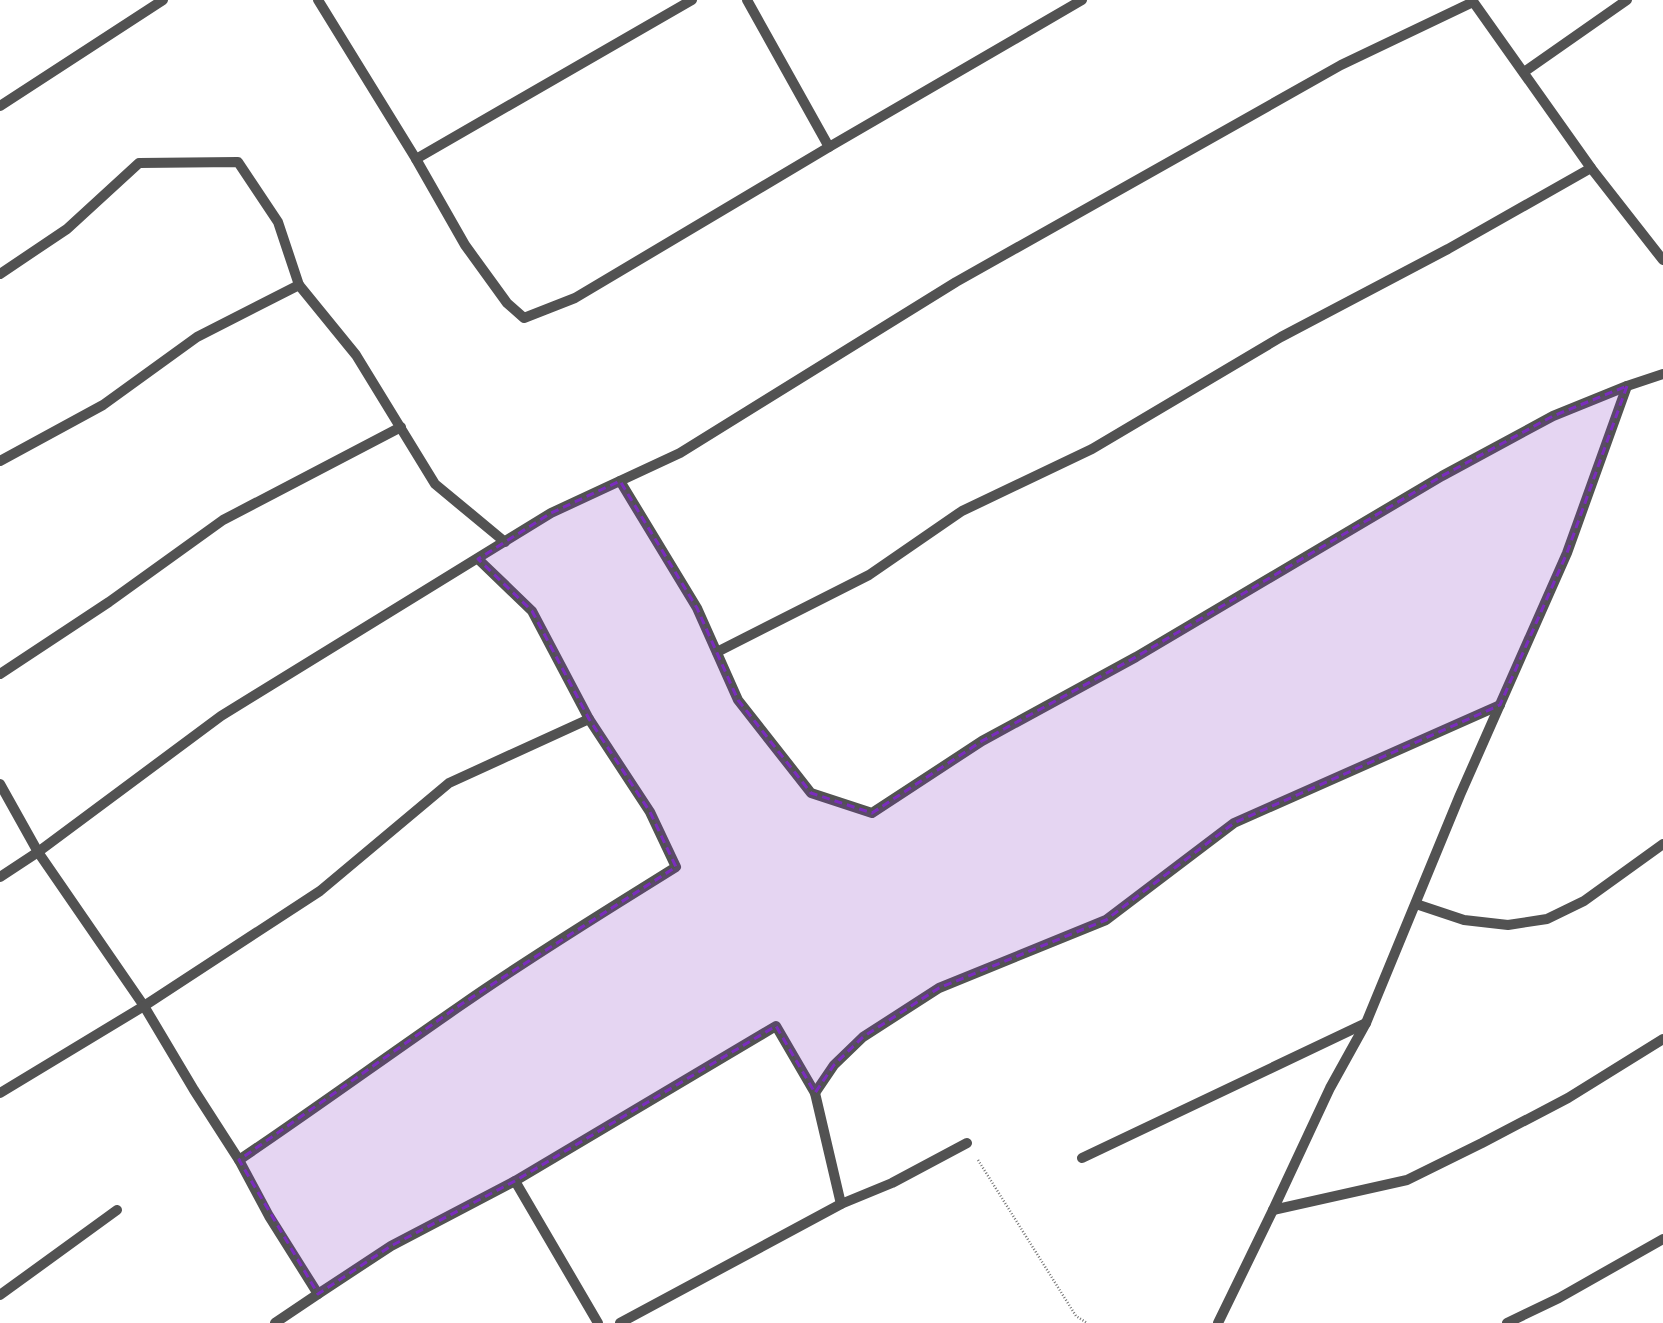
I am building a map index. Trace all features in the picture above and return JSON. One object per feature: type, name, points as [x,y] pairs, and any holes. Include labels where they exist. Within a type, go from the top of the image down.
[{"type":"street","points":[[0,106],[163,0]]},
{"type":"street","points":[[318,0],[416,159],[465,244],[506,303],[524,318],[575,298],[829,147],[1082,0]]},
{"type":"street","points":[[416,159],[692,0]]},
{"type":"street","points":[[747,0],[829,147]]},
{"type":"street","points":[[1524,72],[1627,0]]},
{"type":"street","points":[[0,877],[38,852],[221,716],[551,513],[680,452],[956,282],[1341,65],[1472,1],[1591,168],[1663,260]]},
{"type":"street","points":[[0,274],[67,229],[139,163],[238,162],[278,222],[299,285],[356,355],[435,484],[505,542]]},
{"type":"street","points":[[717,652],[869,575],[962,511],[1092,449],[1281,337],[1448,249],[1591,168]]},
{"type":"street","points":[[0,461],[103,405],[197,337],[299,285]]},
{"type":"street","points":[[620,481],[697,608],[738,700],[811,793],[872,813],[982,741],[1136,656],[1442,476],[1553,416],[1627,386],[1663,374]]},
{"type":"street","points":[[1218,1323],[1274,1210],[1330,1088],[1366,1023],[1460,795],[1567,553],[1627,386]]},
{"type":"street","points":[[0,674],[109,602],[223,520],[401,427]]},
{"type":"street","points":[[239,1160],[299,1120],[460,1005],[676,867],[650,812],[589,718],[532,611],[478,559]]},
{"type":"street","points":[[816,1093],[834,1065],[863,1037],[939,988],[1106,920],[1234,823],[1500,705]]},
{"type":"street","points":[[0,1093],[144,1006],[320,891],[449,783],[589,718]]},
{"type":"street","points":[[0,784],[38,852],[144,1006],[194,1090],[239,1160],[269,1216],[318,1294]]},
{"type":"street","points":[[1416,904],[1464,920],[1508,925],[1548,918],[1584,901],[1663,844]]},
{"type":"street","points":[[1082,1158],[1366,1023]]},
{"type":"street","points":[[275,1323],[391,1246],[515,1181],[776,1026],[816,1093],[841,1204]]},
{"type":"street","points":[[1274,1210],[1407,1180],[1568,1098],[1663,1039]]},
{"type":"street","points":[[620,1323],[841,1204],[892,1182],[967,1143]]},
{"type":"street","points":[[515,1181],[598,1323]]},
{"type":"street","points":[[0,1295],[117,1210]]},
{"type":"street","points":[[1507,1323],[1559,1298],[1663,1239]]},
{"type":"path","points":[[967,1143],[1076,1316],[1087,1323]]},
{"type":"highlighted area","points":[[1627,386],[1567,553],[1500,705],[1234,823],[1106,920],[939,988],[863,1037],[834,1065],[815,1093],[776,1026],[515,1181],[391,1246],[318,1294],[239,1160],[460,1005],[676,867],[650,812],[589,719],[532,611],[478,559],[551,513],[620,481],[697,608],[738,700],[811,793],[872,813],[982,741],[1136,657],[1442,476],[1553,416]]}]
